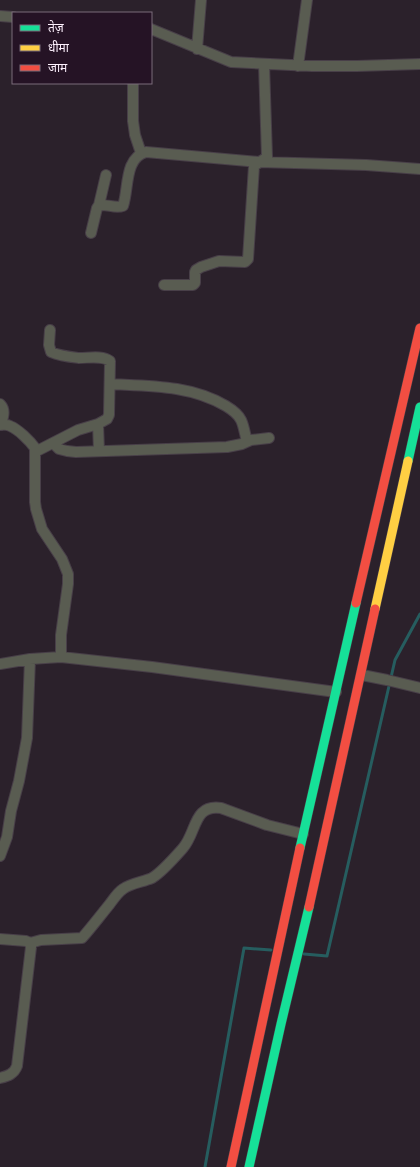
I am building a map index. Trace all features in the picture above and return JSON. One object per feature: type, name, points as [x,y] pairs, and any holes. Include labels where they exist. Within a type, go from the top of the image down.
[{"type":"highway","points":[[231,1167],[273,971],[420,328]]},
{"type":"highway","points":[[249,1167],[362,675],[420,407]]},
{"type":"street","points":[[197,49],[201,0]]},
{"type":"street","points":[[298,66],[307,0]]},
{"type":"street","points":[[0,16],[12,17]]},
{"type":"street","points":[[152,29],[231,62],[298,66],[420,64]]},
{"type":"street","points":[[164,285],[193,285],[195,284],[196,280],[195,272],[201,267],[219,261],[241,263],[248,259],[254,166],[267,157],[264,64]]},
{"type":"street","points":[[133,84],[133,121],[135,135],[141,153]]},
{"type":"street","points":[[99,205],[103,204],[116,208],[123,206],[131,165],[141,153],[146,152],[259,162],[420,168]]},
{"type":"street","points":[[91,233],[106,175]]},
{"type":"street","points":[[36,452],[78,430],[98,424],[107,419],[109,415],[111,384],[110,361],[104,358],[79,358],[51,352],[49,345],[50,330]]},
{"type":"street","points":[[111,384],[166,387],[190,391],[220,402],[231,409],[241,420],[247,441]]},
{"type":"street","points":[[0,404],[4,410],[1,425],[8,425],[14,428],[32,443],[35,448],[34,502],[42,529],[62,559],[68,574],[61,635],[61,657]]},
{"type":"street","points":[[98,424],[99,451]]},
{"type":"street","points":[[53,444],[68,451],[219,448],[234,446],[247,441],[269,438]]},
{"type":"street","points":[[0,664],[61,657],[152,667],[336,692]]},
{"type":"street","points":[[0,856],[7,837],[11,810],[27,738],[30,660]]},
{"type":"street","points":[[362,675],[420,688]]},
{"type":"street","points":[[0,939],[22,940],[30,943],[42,940],[82,938],[123,889],[152,878],[173,859],[191,835],[197,818],[202,812],[208,809],[215,807],[222,808],[267,824],[304,834]]},
{"type":"street","points":[[0,1078],[12,1074],[16,1070],[17,1066],[30,943]]},
{"type":"waterway","points":[[304,954],[327,956],[395,660],[420,614]]},
{"type":"waterway","points":[[205,1167],[244,948],[271,950]]},
{"type":"traffic: fast","points":[[408,461],[420,407]]},
{"type":"traffic: fast","points":[[300,848],[356,603]]},
{"type":"traffic: fast","points":[[249,1167],[309,907]]},
{"type":"traffic: slow","points":[[375,609],[408,461]]},
{"type":"traffic: jam","points":[[356,603],[420,328]]},
{"type":"traffic: jam","points":[[309,907],[375,609]]},
{"type":"traffic: jam","points":[[231,1167],[300,848]]}]
